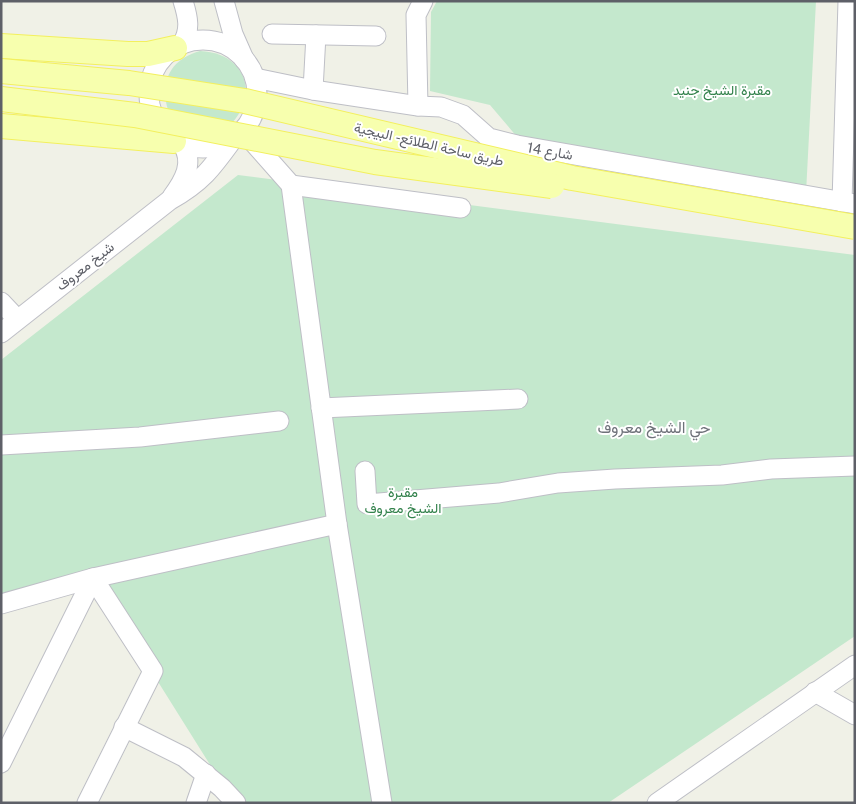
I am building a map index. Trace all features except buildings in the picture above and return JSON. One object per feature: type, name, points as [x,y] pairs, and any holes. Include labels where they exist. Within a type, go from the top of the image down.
[{"type":"main road","points":[[1,46],[148,54],[178,46]]},
{"type":"main road","name":"طريق ساحة الطلائع - البيجية","points":[[1,70],[130,83],[245,101],[572,178],[855,228]]},
{"type":"main road","name":"طريق ساحة الطلائع - البيجية","points":[[1,99],[135,115],[326,153],[431,171],[707,206],[855,228]]},
{"type":"main road","points":[[1,126],[178,143]]},
{"type":"street","points":[[170,200],[182,181],[189,162],[187,151],[163,131],[154,119],[149,104],[148,88],[153,72],[161,58],[178,46],[188,32],[188,21],[183,1]]},
{"type":"street","points":[[170,200],[190,189],[207,175],[253,114],[257,96],[254,78],[233,34],[224,1]]},
{"type":"street","points":[[418,106],[416,15],[423,1]]},
{"type":"street","points":[[848,1],[848,203]]},
{"type":"street","points":[[272,34],[376,36]]},
{"type":"street","points":[[313,90],[316,35]]},
{"type":"street","points":[[178,46],[208,40],[222,43],[234,50],[244,60]]},
{"type":"street","name":"شارع 14","points":[[254,78],[313,90],[418,106],[440,106],[463,115],[489,138],[517,145],[848,203]]},
{"type":"street","points":[[178,143],[202,149],[216,147],[239,134]]},
{"type":"street","points":[[239,134],[291,185],[461,208]]},
{"type":"street","points":[[291,185],[336,516],[382,803]]},
{"type":"street","name":"شیخ معروف","points":[[1,333],[170,200]]},
{"type":"street","points":[[1,302],[17,319]]},
{"type":"street","points":[[321,408],[518,399]]},
{"type":"street","points":[[1,446],[140,437],[279,421]]},
{"type":"street","points":[[1,604],[93,578],[336,516],[367,504],[499,493],[558,483],[722,475],[771,469],[855,466]]},
{"type":"street","points":[[365,471],[367,504]]},
{"type":"street","points":[[87,803],[153,671],[93,578]]},
{"type":"street","points":[[1,763],[93,578]]},
{"type":"street","points":[[657,803],[855,664]]},
{"type":"street","points":[[816,692],[855,716]]},
{"type":"street","points":[[124,727],[184,756],[236,803]]},
{"type":"street","points":[[196,803],[206,774]]},
{"type":"green space","name":"مقبرة الشيخ جنيد","points":[[437,1],[816,1],[806,193],[529,151],[490,105],[430,91],[431,12]]},
{"type":"green space","points":[[200,51],[216,54],[229,60],[238,68],[244,79],[246,91],[244,103],[238,116],[227,128],[168,110],[165,90],[170,73],[182,60]]},
{"type":"green space","name":"مقبرة الشيخ معروف","points":[[238,175],[855,255],[855,636],[608,803],[234,803],[93,578],[1,601],[1,360]]},
{"type":"district","name":"حي الشيخ معروف","points":[[654,427]]}]
